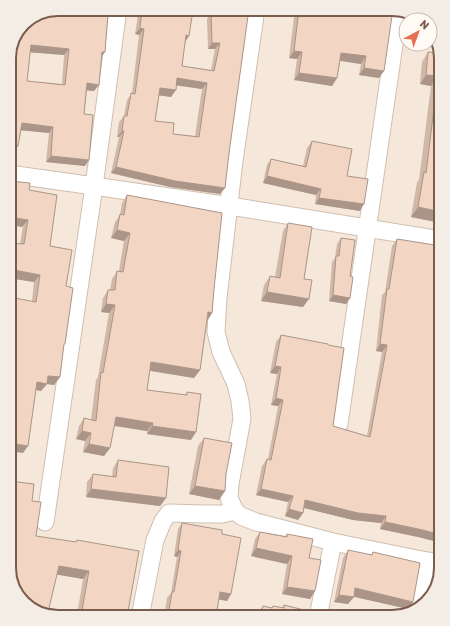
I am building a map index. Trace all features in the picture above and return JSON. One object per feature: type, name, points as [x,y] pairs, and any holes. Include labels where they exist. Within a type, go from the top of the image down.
[{"type":"street","points":[[45,522],[117,16]]},
{"type":"street","points":[[255,16],[234,161],[230,206],[218,298],[216,332],[221,352],[236,384],[242,419],[230,484],[229,498],[235,511],[241,516],[256,522],[333,542],[434,562],[422,598]]},
{"type":"street","points":[[339,424],[398,16]]},
{"type":"street","points":[[16,175],[230,206],[434,239]]},
{"type":"street","points":[[141,610],[155,540],[163,521],[169,513],[222,514],[235,511]]},
{"type":"street","points":[[319,610],[333,542]]},
{"type":"shaded area","points":[[52,16],[395,16],[398,16],[398,52],[434,52],[434,574],[431,584],[422,598],[418,601],[408,607],[398,610],[55,610],[39,606],[25,594],[19,584],[16,574],[17,47]]},
{"type":"building","points":[[52,16],[108,16],[105,52],[102,52],[99,85],[87,83],[84,114],[93,115],[89,160],[51,156],[53,127],[22,123],[18,146],[16,146],[16,55],[20,39],[30,26],[44,18]],"holes":[[[31,45],[69,49],[65,85],[27,81]]]},
{"type":"building","points":[[141,16],[192,16],[189,36],[186,35],[182,66],[214,71],[220,43],[212,43],[211,16],[248,16],[225,188],[175,181],[116,167],[124,131],[122,131],[124,116],[127,116],[131,93],[135,94],[144,29],[140,28]],"holes":[[[177,78],[207,83],[199,137],[173,134],[174,123],[155,121],[160,88],[176,90]]]},
{"type":"building","points":[[298,16],[392,16],[384,71],[364,68],[366,56],[341,53],[337,78],[299,73],[302,52],[294,51]]},
{"type":"building","points":[[428,52],[434,52],[434,76],[426,75]]},
{"type":"building","points":[[434,108],[434,210],[418,207],[424,172],[426,173]]},
{"type":"building","points":[[312,141],[352,149],[347,176],[368,179],[364,204],[319,198],[321,189],[267,176],[271,159],[306,167]]},
{"type":"building","points":[[16,182],[30,183],[29,190],[57,195],[50,246],[72,250],[66,286],[73,288],[60,377],[48,376],[47,384],[37,382],[28,446],[16,444],[16,298],[36,302],[40,275],[16,270],[16,243],[24,244],[28,220],[16,218]]},
{"type":"building","points":[[127,195],[222,213],[212,313],[208,312],[200,370],[151,362],[147,390],[187,395],[187,392],[201,394],[196,432],[152,426],[153,423],[116,417],[110,448],[89,444],[91,433],[82,431],[84,418],[96,421],[101,372],[103,373],[115,305],[106,304],[108,290],[115,290],[117,271],[123,272],[130,233],[117,230],[120,214],[124,215]]},
{"type":"building","points":[[288,223],[312,227],[304,279],[312,280],[309,299],[267,292],[270,276],[280,278]]},
{"type":"building","points":[[341,238],[355,240],[350,276],[353,277],[350,298],[333,295],[336,256],[339,256]]},
{"type":"building","points":[[397,239],[434,245],[434,533],[385,522],[386,516],[358,513],[305,500],[303,513],[289,509],[293,496],[261,489],[267,459],[271,460],[283,400],[276,398],[281,367],[275,366],[281,335],[344,348],[333,426],[370,437],[387,345],[380,344],[387,289],[389,289]]},
{"type":"building","points":[[204,438],[232,443],[226,474],[225,491],[195,486]]},
{"type":"building","points":[[118,460],[169,467],[166,498],[91,489],[93,474],[116,477]]},
{"type":"building","points":[[16,482],[34,484],[32,501],[41,502],[36,536],[76,542],[77,540],[139,551],[128,610],[82,610],[89,571],[59,566],[49,608],[57,610],[39,606],[25,594],[19,584],[16,574]]},
{"type":"building","points":[[182,523],[222,530],[222,534],[241,538],[231,594],[220,592],[217,610],[169,610],[172,592],[174,592],[181,551],[178,550]]},
{"type":"building","points":[[260,532],[287,537],[287,534],[313,539],[309,558],[321,560],[315,591],[287,587],[292,556],[256,548]]},
{"type":"building","points":[[348,550],[372,555],[373,552],[420,563],[413,602],[355,588],[354,597],[339,595]]},
{"type":"building","points":[[284,605],[304,610],[262,610],[263,606],[284,608]]}]
